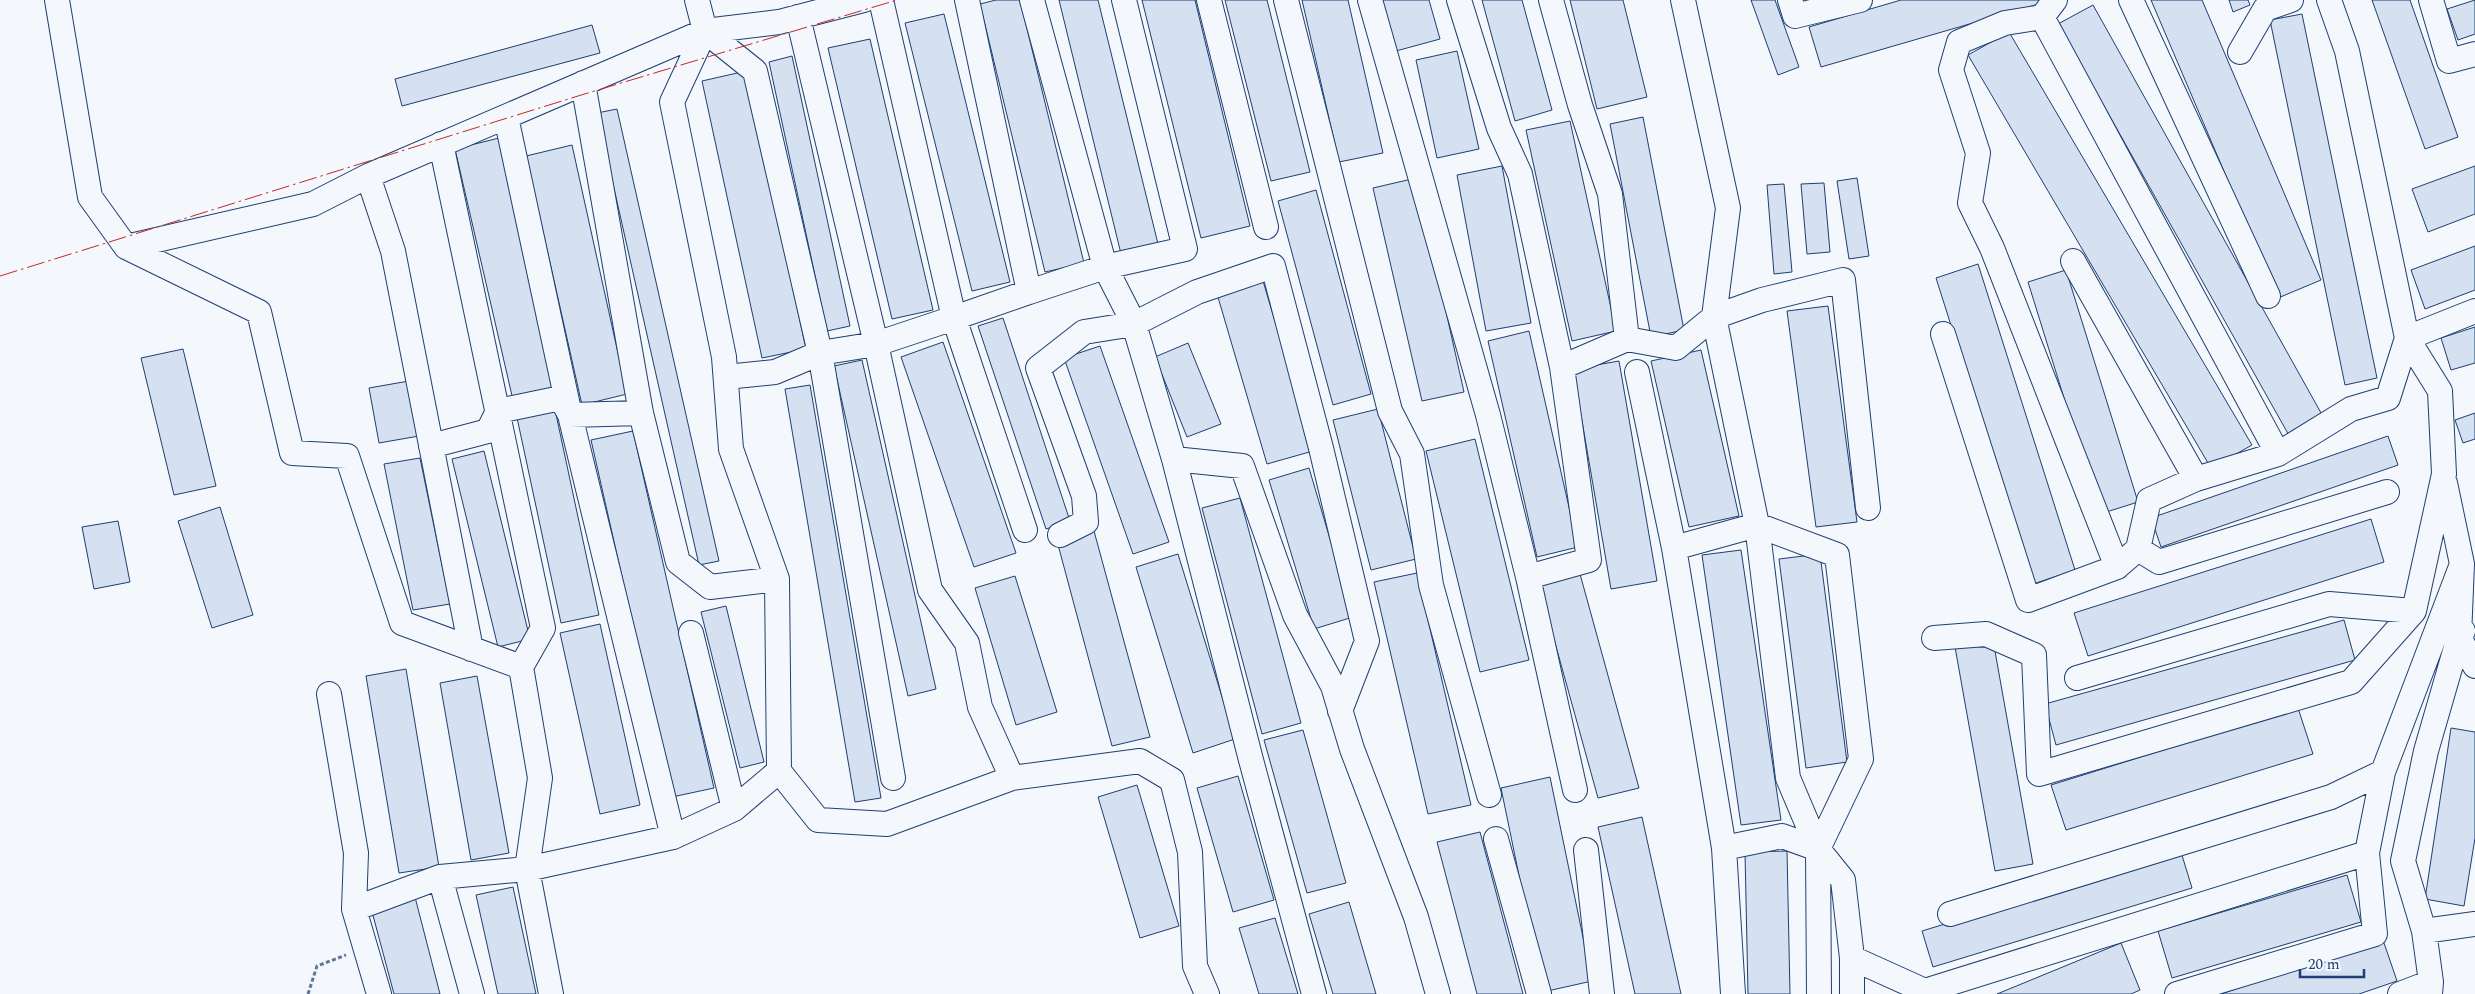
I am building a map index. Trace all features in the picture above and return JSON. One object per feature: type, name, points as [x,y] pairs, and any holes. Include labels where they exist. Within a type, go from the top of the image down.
[{"type":"lane","points":[[57,0],[90,197],[126,247],[259,312],[292,454],[346,456],[402,623],[521,667]]},
{"type":"lane","points":[[697,0],[705,31],[755,71],[820,353],[892,778]]},
{"type":"lane","points":[[126,247],[313,204],[368,176],[705,31],[779,22],[864,0]]},
{"type":"lane","points":[[881,0],[954,318],[1025,530]]},
{"type":"lane","points":[[967,0],[1029,292]]},
{"type":"lane","points":[[1032,0],[1105,267],[1134,324],[1174,459],[1251,760],[1314,994]]},
{"type":"lane","points":[[726,377],[775,372],[820,353],[876,344],[1105,267],[1185,249],[1124,0]]},
{"type":"lane","points":[[1208,0],[1266,227]]},
{"type":"lane","points":[[1286,0],[1390,411],[1412,454],[1431,585],[1489,795]]},
{"type":"lane","points":[[1370,0],[1488,415],[1528,576],[1575,790]]},
{"type":"lane","points":[[1459,0],[1499,128],[1520,174],[1562,367],[1589,560],[1528,576]]},
{"type":"lane","points":[[1551,0],[1580,105],[1610,194],[1627,339]]},
{"type":"lane","points":[[1684,0],[1728,208],[1714,317],[1757,525],[1788,778],[1818,849],[1843,880],[1852,958],[1852,994]]},
{"type":"lane","points":[[1790,0],[1795,16],[1860,0]]},
{"type":"lane","points":[[2131,0],[2268,296]]},
{"type":"lane","points":[[2240,52],[2263,4],[2291,0]]},
{"type":"lane","points":[[2329,0],[2347,52],[2407,338],[2440,390],[2444,474],[2462,564],[2459,637],[2475,666]]},
{"type":"lane","points":[[2431,0],[2450,61],[2475,54]]},
{"type":"lane","points":[[2117,567],[1992,248],[1970,203],[1978,153],[1951,70],[1959,42],[2005,23],[2049,8],[2278,454]]},
{"type":"lane","points":[[798,17],[876,344],[930,590],[967,643],[980,707],[1012,778]]},
{"type":"lane","points":[[705,31],[672,102],[724,357],[731,449],[778,579],[779,771],[818,820],[887,824],[1012,778],[1140,761],[1172,780],[1190,852],[1194,966],[1207,994]]},
{"type":"lane","points":[[583,84],[642,413],[678,562],[710,587],[778,579]]},
{"type":"lane","points":[[506,117],[570,416],[673,837]]},
{"type":"lane","points":[[442,144],[543,628],[521,667],[540,778],[527,869],[551,994]]},
{"type":"lane","points":[[368,176],[393,250],[471,649]]},
{"type":"lane","points":[[2073,262],[2196,479]]},
{"type":"lane","points":[[1060,535],[1086,522],[1084,496],[1038,368],[1084,332],[1134,324],[1197,292],[1273,266],[1321,448],[1367,641],[1340,710]]},
{"type":"lane","points":[[1562,367],[1627,339],[1676,348],[1714,317],[1762,300],[1843,280],[1868,508]]},
{"type":"lane","points":[[2407,338],[2475,311]]},
{"type":"lane","points":[[1942,334],[2028,600],[2117,567],[2138,550],[2149,500],[2196,479],[2278,454],[2351,409],[2388,398],[2407,338]]},
{"type":"lane","points":[[1637,372],[1674,548],[1724,848],[1733,994]]},
{"type":"lane","points":[[498,411],[561,398],[570,416]]},
{"type":"lane","points":[[431,446],[488,431],[498,411]]},
{"type":"lane","points":[[570,416],[642,413]]},
{"type":"lane","points":[[1174,459],[1242,466],[1295,614],[1333,686],[1352,749],[1416,917],[1438,994]]},
{"type":"lane","points":[[1934,638],[1986,634],[2034,655],[2039,774],[2351,682],[2414,611],[2444,474]]},
{"type":"lane","points":[[2138,550],[2159,562],[2387,492]]},
{"type":"lane","points":[[1674,548],[1757,525],[1837,555],[1861,759],[1818,849],[1819,994]]},
{"type":"lane","points":[[2177,994],[2375,934],[2367,853],[2383,772],[2462,564]]},
{"type":"lane","points":[[2077,678],[2329,604],[2414,611]]},
{"type":"lane","points":[[2400,994],[2430,988],[2424,931],[2403,861],[2426,751],[2459,637],[2475,608]]},
{"type":"lane","points":[[691,633],[734,809]]},
{"type":"lane","points":[[329,694],[356,853],[354,909],[379,994]]},
{"type":"lane","points":[[354,909],[440,876],[527,869],[673,837],[734,809],[779,771]]},
{"type":"lane","points":[[1950,914],[2331,797],[2383,772]]},
{"type":"lane","points":[[1724,848],[1782,836],[1818,849]]},
{"type":"lane","points":[[1496,839],[1539,994]]},
{"type":"lane","points":[[1586,850],[1602,994]]},
{"type":"lane","points":[[1852,958],[1925,991],[2367,853]]},
{"type":"lane","points":[[440,876],[472,994]]},
{"type":"lane","points":[[2424,931],[2475,924]]},
{"type":"path","points":[[308,994],[316,966],[366,948]]},
{"type":"building","points":[[996,0],[1020,0],[1084,263],[1045,272],[980,4]]},
{"type":"building","points":[[1059,0],[1098,0],[1160,252],[1123,262]]},
{"type":"building","points":[[1142,0],[1195,0],[1250,226],[1201,238]]},
{"type":"building","points":[[1225,0],[1267,0],[1310,172],[1271,181]]},
{"type":"building","points":[[1302,0],[1348,0],[1383,153],[1339,162]]},
{"type":"building","points":[[1382,0],[1429,0],[1440,39],[1396,51]]},
{"type":"building","points":[[1482,0],[1522,0],[1552,110],[1515,121]]},
{"type":"building","points":[[1570,0],[1623,0],[1647,97],[1597,109]]},
{"type":"building","points":[[1751,0],[1775,0],[1799,67],[1778,75]]},
{"type":"building","points":[[1901,0],[2041,0],[2042,3],[1821,67],[1809,27]]},
{"type":"building","points":[[2151,0],[2202,0],[2321,280],[2278,298]]},
{"type":"building","points":[[2229,0],[2248,0],[2250,5],[2233,12]]},
{"type":"building","points":[[2372,0],[2410,0],[2458,137],[2425,149]]},
{"type":"building","points":[[2475,0],[2475,34],[2458,40],[2447,9]]},
{"type":"building","points":[[2093,5],[2325,420],[2291,439],[2058,24]]},
{"type":"building","points":[[944,14],[1010,282],[972,291],[905,23]]},
{"type":"building","points":[[2302,14],[2377,378],[2345,385],[2270,20]]},
{"type":"building","points":[[592,25],[600,53],[402,106],[395,79]]},
{"type":"building","points":[[2009,32],[2252,445],[2211,468],[1968,55]]},
{"type":"building","points":[[870,39],[933,310],[892,319],[828,48]]},
{"type":"building","points":[[1457,51],[1479,149],[1437,158],[1416,60]]},
{"type":"building","points":[[792,56],[850,326],[827,331],[769,62]]},
{"type":"building","points":[[746,71],[806,349],[762,358],[702,81]]},
{"type":"building","points":[[617,109],[719,561],[699,565],[597,113]]},
{"type":"building","points":[[1643,117],[1684,330],[1651,337],[1610,124]]},
{"type":"building","points":[[1570,121],[1616,331],[1572,341],[1526,130]]},
{"type":"building","points":[[499,138],[557,389],[513,400],[455,149]]},
{"type":"building","points":[[572,145],[627,394],[582,405],[526,156]]},
{"type":"building","points":[[1502,166],[1531,323],[1486,331],[1457,175]]},
{"type":"building","points":[[2475,166],[2475,214],[2428,232],[2412,189]]},
{"type":"building","points":[[1416,178],[1464,392],[1422,401],[1373,188]]},
{"type":"building","points":[[1857,178],[1869,256],[1849,259],[1837,181]]},
{"type":"building","points":[[1824,183],[1830,252],[1807,254],[1801,184]]},
{"type":"building","points":[[1784,184],[1792,272],[1774,274],[1767,185]]},
{"type":"building","points":[[1316,190],[1371,394],[1333,405],[1278,201]]},
{"type":"building","points":[[2475,246],[2475,290],[2425,309],[2411,270]]},
{"type":"building","points":[[1978,264],[2075,570],[2033,584],[1936,278]]},
{"type":"building","points":[[2066,270],[2138,502],[2100,514],[2028,282]]},
{"type":"building","points":[[1261,274],[1313,451],[1267,464],[1215,287]]},
{"type":"building","points":[[1828,306],[1857,522],[1816,527],[1787,311]]},
{"type":"building","points":[[1003,318],[1070,521],[1046,529],[978,326]]},
{"type":"building","points":[[2475,327],[2475,363],[2451,370],[2441,338]]},
{"type":"building","points":[[1529,331],[1578,547],[1537,557],[1488,341]]},
{"type":"building","points":[[943,342],[1016,553],[974,567],[901,357]]},
{"type":"building","points":[[1188,343],[1221,424],[1187,437],[1155,357]]},
{"type":"building","points":[[1100,346],[1169,542],[1133,554],[1064,358]]},
{"type":"building","points":[[183,349],[216,486],[174,495],[141,358]]},
{"type":"building","points":[[1701,350],[1739,516],[1689,527],[1651,361]]},
{"type":"building","points":[[862,360],[936,689],[908,696],[834,366]]},
{"type":"building","points":[[1619,361],[1657,581],[1611,589],[1573,369]]},
{"type":"building","points":[[409,381],[419,436],[379,443],[369,388]]},
{"type":"building","points":[[810,385],[881,798],[855,802],[785,389]]},
{"type":"building","points":[[554,405],[599,615],[561,623],[516,413]]},
{"type":"building","points":[[1378,409],[1416,559],[1371,570],[1333,420]]},
{"type":"building","points":[[2475,413],[2475,439],[2463,443],[2455,420]]},
{"type":"building","points":[[633,431],[714,788],[672,797],[591,440]]},
{"type":"building","points":[[2388,436],[2398,465],[2161,547],[2151,518]]},
{"type":"building","points":[[1475,439],[1529,660],[1480,672],[1426,451]]},
{"type":"building","points":[[484,451],[530,639],[498,647],[452,459]]},
{"type":"building","points":[[420,458],[450,604],[413,610],[384,464]]},
{"type":"building","points":[[1309,468],[1353,617],[1314,629],[1269,480]]},
{"type":"building","points":[[1240,498],[1301,723],[1262,734],[1202,508]]},
{"type":"building","points":[[220,507],[253,615],[212,628],[178,521]]},
{"type":"building","points":[[2371,519],[2384,562],[2088,656],[2074,613]]},
{"type":"building","points":[[118,521],[130,582],[94,589],[82,527]]},
{"type":"building","points":[[1094,531],[1150,737],[1112,746],[1057,541]]},
{"type":"building","points":[[1741,550],[1781,820],[1741,825],[1702,555]]},
{"type":"building","points":[[1178,554],[1235,739],[1193,753],[1136,567]]},
{"type":"building","points":[[1820,554],[1847,762],[1806,768],[1779,559]]},
{"type":"building","points":[[1417,573],[1471,805],[1428,814],[1374,582]]},
{"type":"building","points":[[1580,574],[1639,788],[1598,798],[1539,585]]},
{"type":"building","points":[[1015,576],[1057,712],[1016,725],[975,588]]},
{"type":"building","points":[[726,606],[764,762],[740,768],[701,612]]},
{"type":"building","points":[[2344,620],[2355,660],[2056,745],[2045,704]]},
{"type":"building","points":[[600,624],[640,805],[600,814],[560,633]]},
{"type":"building","points":[[1993,640],[2033,864],[1995,871],[1955,647]]},
{"type":"building","points":[[406,669],[439,867],[399,873],[366,676]]},
{"type":"building","points":[[477,676],[509,853],[471,860],[440,683]]},
{"type":"building","points":[[2298,708],[2313,754],[2066,830],[2051,785]]},
{"type":"building","points":[[2451,728],[2475,732],[2475,838],[2464,906],[2425,899]]},
{"type":"building","points":[[1303,730],[1346,883],[1307,893],[1264,740]]},
{"type":"building","points":[[1238,776],[1274,900],[1233,912],[1197,788]]},
{"type":"building","points":[[1550,777],[1592,981],[1543,992],[1501,788]]},
{"type":"building","points":[[1137,785],[1179,926],[1140,938],[1098,797]]},
{"type":"building","points":[[1642,817],[1681,994],[1635,994],[1598,827]]},
{"type":"building","points":[[1480,832],[1523,994],[1477,994],[1437,842]]},
{"type":"building","points":[[1787,851],[1790,994],[1748,994],[1745,852]]},
{"type":"building","points":[[2181,852],[2192,888],[1933,967],[1922,931]]},
{"type":"building","points":[[2347,875],[2361,922],[2172,978],[2158,931]]},
{"type":"building","points":[[513,887],[536,994],[498,994],[476,895]]},
{"type":"building","points":[[415,897],[440,994],[394,994],[371,908]]},
{"type":"building","points":[[1349,902],[1376,994],[1333,994],[1309,914]]},
{"type":"building","points":[[1275,918],[1298,994],[1259,994],[1239,928]]},
{"type":"building","points":[[2383,940],[2397,981],[2359,994],[2221,994]]},
{"type":"building","points":[[2121,943],[2140,990],[2131,994],[1997,994]]},
{"type":"power","points":[[0,276],[578,96],[897,0]]}]
